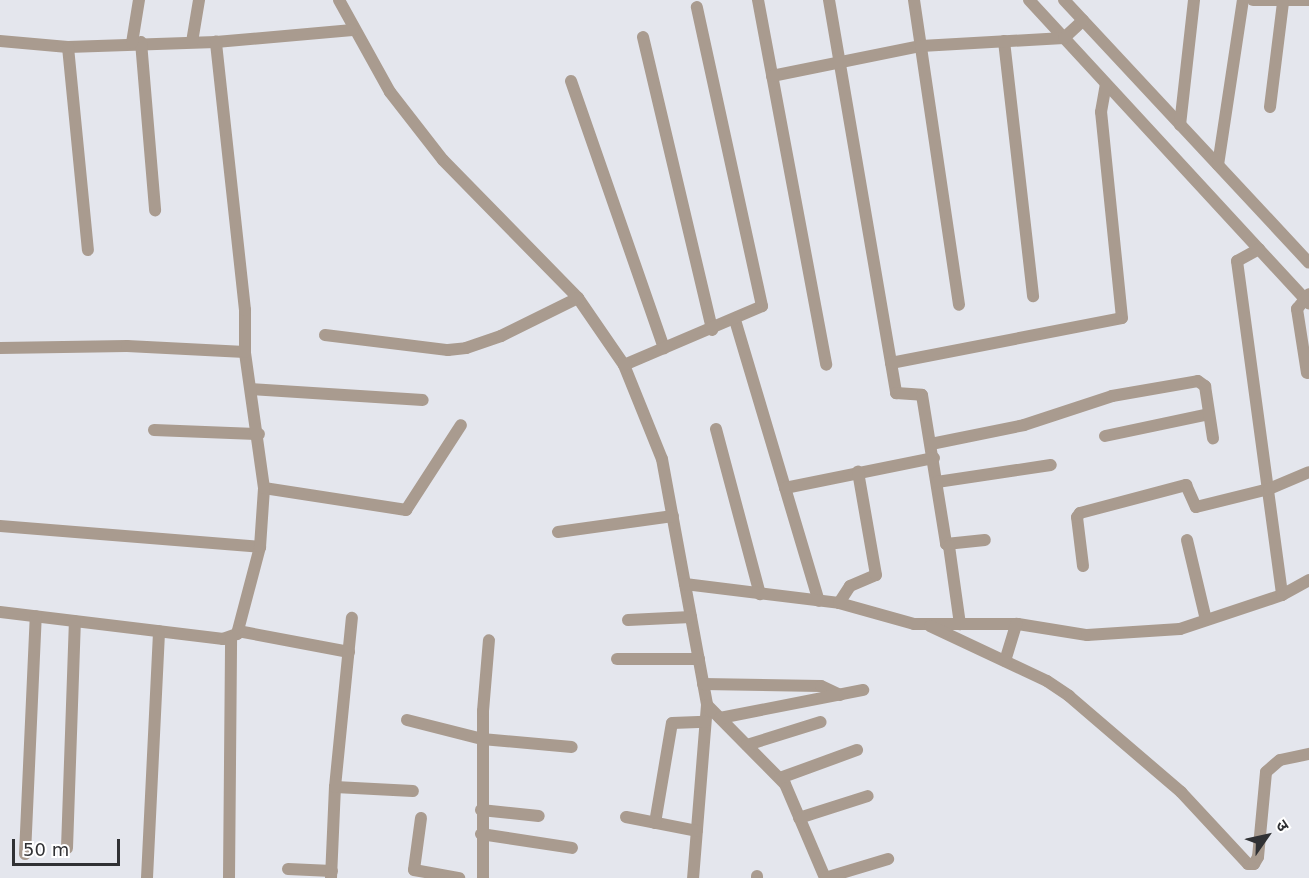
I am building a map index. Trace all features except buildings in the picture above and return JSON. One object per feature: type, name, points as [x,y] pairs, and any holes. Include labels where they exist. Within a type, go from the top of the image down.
[{"type":"street","points":[[140,0],[137,42],[154,210]]},
{"type":"street","points":[[192,42],[199,0]]},
{"type":"street","points":[[339,0],[352,30],[390,92],[469,188],[578,298],[624,364],[662,459],[707,705],[693,878]]},
{"type":"street","points":[[758,0],[826,365]]},
{"type":"street","points":[[829,0],[897,394],[921,393],[949,546],[960,624]]},
{"type":"street","points":[[914,0],[959,305]]},
{"type":"street","points":[[1029,0],[1308,299],[1297,309],[1307,374]]},
{"type":"street","points":[[1064,0],[1309,263]]},
{"type":"street","points":[[1180,125],[1194,0]]},
{"type":"street","points":[[1218,165],[1243,0]]},
{"type":"street","points":[[1253,0],[1283,3],[1309,0]]},
{"type":"street","points":[[1270,107],[1283,3]]},
{"type":"street","points":[[624,364],[735,321],[759,309],[762,303],[697,7]]},
{"type":"street","points":[[772,76],[921,46],[1064,38],[1083,21]]},
{"type":"street","points":[[0,41],[68,47],[137,42],[216,42],[352,30]]},
{"type":"street","points":[[643,37],[712,330]]},
{"type":"street","points":[[1004,41],[1032,296]]},
{"type":"street","points":[[216,42],[245,309],[245,352],[264,489],[260,546],[235,634],[229,878]]},
{"type":"street","points":[[68,47],[88,250]]},
{"type":"street","points":[[571,81],[664,348]]},
{"type":"street","points":[[891,363],[1122,318],[1101,112],[1106,84]]},
{"type":"street","points":[[1259,249],[1237,261],[1282,595]]},
{"type":"street","points":[[325,335],[448,350],[466,348],[480,345],[578,298]]},
{"type":"street","points":[[735,321],[819,601]]},
{"type":"street","points":[[0,348],[127,346],[245,352]]},
{"type":"street","points":[[931,444],[1044,420],[1112,396],[1198,381],[1205,386],[1213,438]]},
{"type":"street","points":[[251,389],[423,400]]},
{"type":"street","points":[[1105,436],[1209,414]]},
{"type":"street","points":[[264,489],[406,510],[460,425]]},
{"type":"street","points":[[716,429],[760,594]]},
{"type":"street","points":[[154,430],[258,434]]},
{"type":"street","points":[[785,488],[934,458]]},
{"type":"street","points":[[937,482],[1051,465]]},
{"type":"street","points":[[839,603],[850,586],[876,575],[858,472]]},
{"type":"street","points":[[1083,566],[1077,516],[1080,513],[1186,485],[1196,507],[1269,489],[1309,472]]},
{"type":"street","points":[[558,532],[673,516]]},
{"type":"street","points":[[0,526],[260,546]]},
{"type":"street","points":[[949,546],[985,540]]},
{"type":"street","points":[[1187,540],[1206,620]]},
{"type":"street","points":[[926,624],[1016,624],[1087,635],[1180,629],[1282,595],[1309,580]]},
{"type":"street","points":[[686,584],[839,603],[926,624],[1047,681],[1086,709],[1181,792],[1248,864],[1254,864],[1258,857],[1266,772],[1280,760],[1309,754]]},
{"type":"street","points":[[0,612],[159,631],[235,634],[349,652]]},
{"type":"street","points":[[25,854],[36,616]]},
{"type":"street","points":[[628,620],[691,617]]},
{"type":"street","points":[[288,869],[331,875],[335,786],[352,618]]},
{"type":"street","points":[[67,848],[75,621]]},
{"type":"street","points":[[1005,661],[1016,624]]},
{"type":"street","points":[[147,878],[159,631]]},
{"type":"street","points":[[483,878],[482,739],[489,640]]},
{"type":"street","points":[[617,659],[699,659]]},
{"type":"street","points":[[703,684],[821,686],[840,694]]},
{"type":"street","points":[[720,718],[863,690]]},
{"type":"street","points":[[707,705],[780,778],[825,878],[888,859]]},
{"type":"street","points":[[407,720],[482,739],[572,747]]},
{"type":"street","points":[[656,823],[671,726],[678,720],[705,722]]},
{"type":"street","points":[[747,745],[821,722]]},
{"type":"street","points":[[780,778],[857,750]]},
{"type":"street","points":[[335,786],[413,791]]},
{"type":"street","points":[[799,818],[868,796]]},
{"type":"street","points":[[481,810],[539,816]]},
{"type":"street","points":[[626,817],[697,831]]},
{"type":"street","points":[[421,818],[414,870],[459,878]]},
{"type":"street","points":[[481,834],[572,848]]}]
